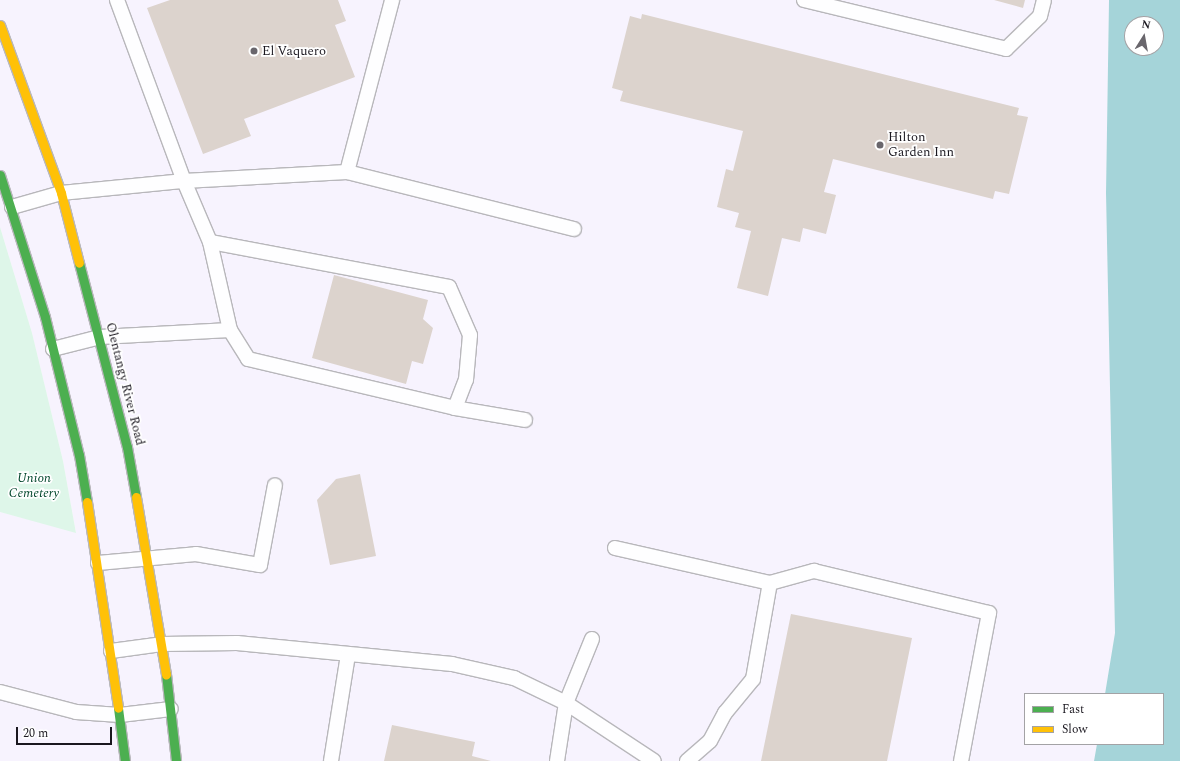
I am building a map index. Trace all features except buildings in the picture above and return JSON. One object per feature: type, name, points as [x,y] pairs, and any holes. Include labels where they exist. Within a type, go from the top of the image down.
[{"type":"main road","name":"Olentangy River Road","points":[[0,25],[61,193],[100,338],[127,448],[148,557],[162,644],[171,709],[176,761]]},
{"type":"main road","points":[[0,176],[12,207],[53,349],[78,455],[98,563],[120,714],[125,761]]},
{"type":"lane","points":[[117,0],[184,181],[210,242],[230,330],[248,359],[455,408],[525,420]]},
{"type":"lane","points":[[348,172],[392,0]]},
{"type":"lane","points":[[804,0],[1006,50],[1040,16],[1044,0]]},
{"type":"lane","points":[[12,207],[61,193],[184,181],[348,172],[574,229]]},
{"type":"lane","points":[[210,242],[449,287],[470,335],[466,380],[455,408]]},
{"type":"lane","points":[[53,349],[100,338],[230,330]]},
{"type":"lane","points":[[98,563],[148,557],[196,554],[260,565],[274,485]]},
{"type":"lane","points":[[615,548],[770,583],[814,571],[989,613],[961,761]]},
{"type":"lane","points":[[687,761],[710,741],[725,713],[753,679],[770,583]]},
{"type":"lane","points":[[557,761],[566,704],[592,639]]},
{"type":"lane","points":[[111,651],[162,644],[237,643],[452,664],[514,678],[566,704],[654,761]]},
{"type":"lane","points":[[330,761],[348,655]]},
{"type":"lane","points":[[0,692],[76,712],[120,714],[171,709]]},
{"type":"shaded area","points":[[0,0],[1109,0],[1106,193],[1115,634],[1105,693],[1024,693],[1024,745],[1097,745],[1094,761],[0,761],[0,512],[76,532],[63,461],[32,333],[0,227]]},
{"type":"green space","name":"Union Cemetery","points":[[0,227],[32,333],[63,461],[76,533],[0,512]]},
{"type":"water","points":[[1109,0],[1180,0],[1180,761],[1094,761],[1097,745],[1164,745],[1164,693],[1105,693],[1115,633],[1106,193]]},
{"type":"traffic: fast","points":[[0,175],[45,317],[79,455],[87,502]]},
{"type":"traffic: fast","points":[[79,263],[127,447],[136,497]]},
{"type":"traffic: fast","points":[[166,674],[176,761]]},
{"type":"traffic: fast","points":[[118,708],[125,761]]},
{"type":"traffic: slow","points":[[0,25],[61,193],[79,263]]},
{"type":"traffic: slow","points":[[136,497],[166,674]]},
{"type":"traffic: slow","points":[[87,502],[118,708]]},
{"type":"place","name":"El Vaquero","points":[[254,51]]},
{"type":"place","name":"Hilton Garden Inn","points":[[880,145]]}]
